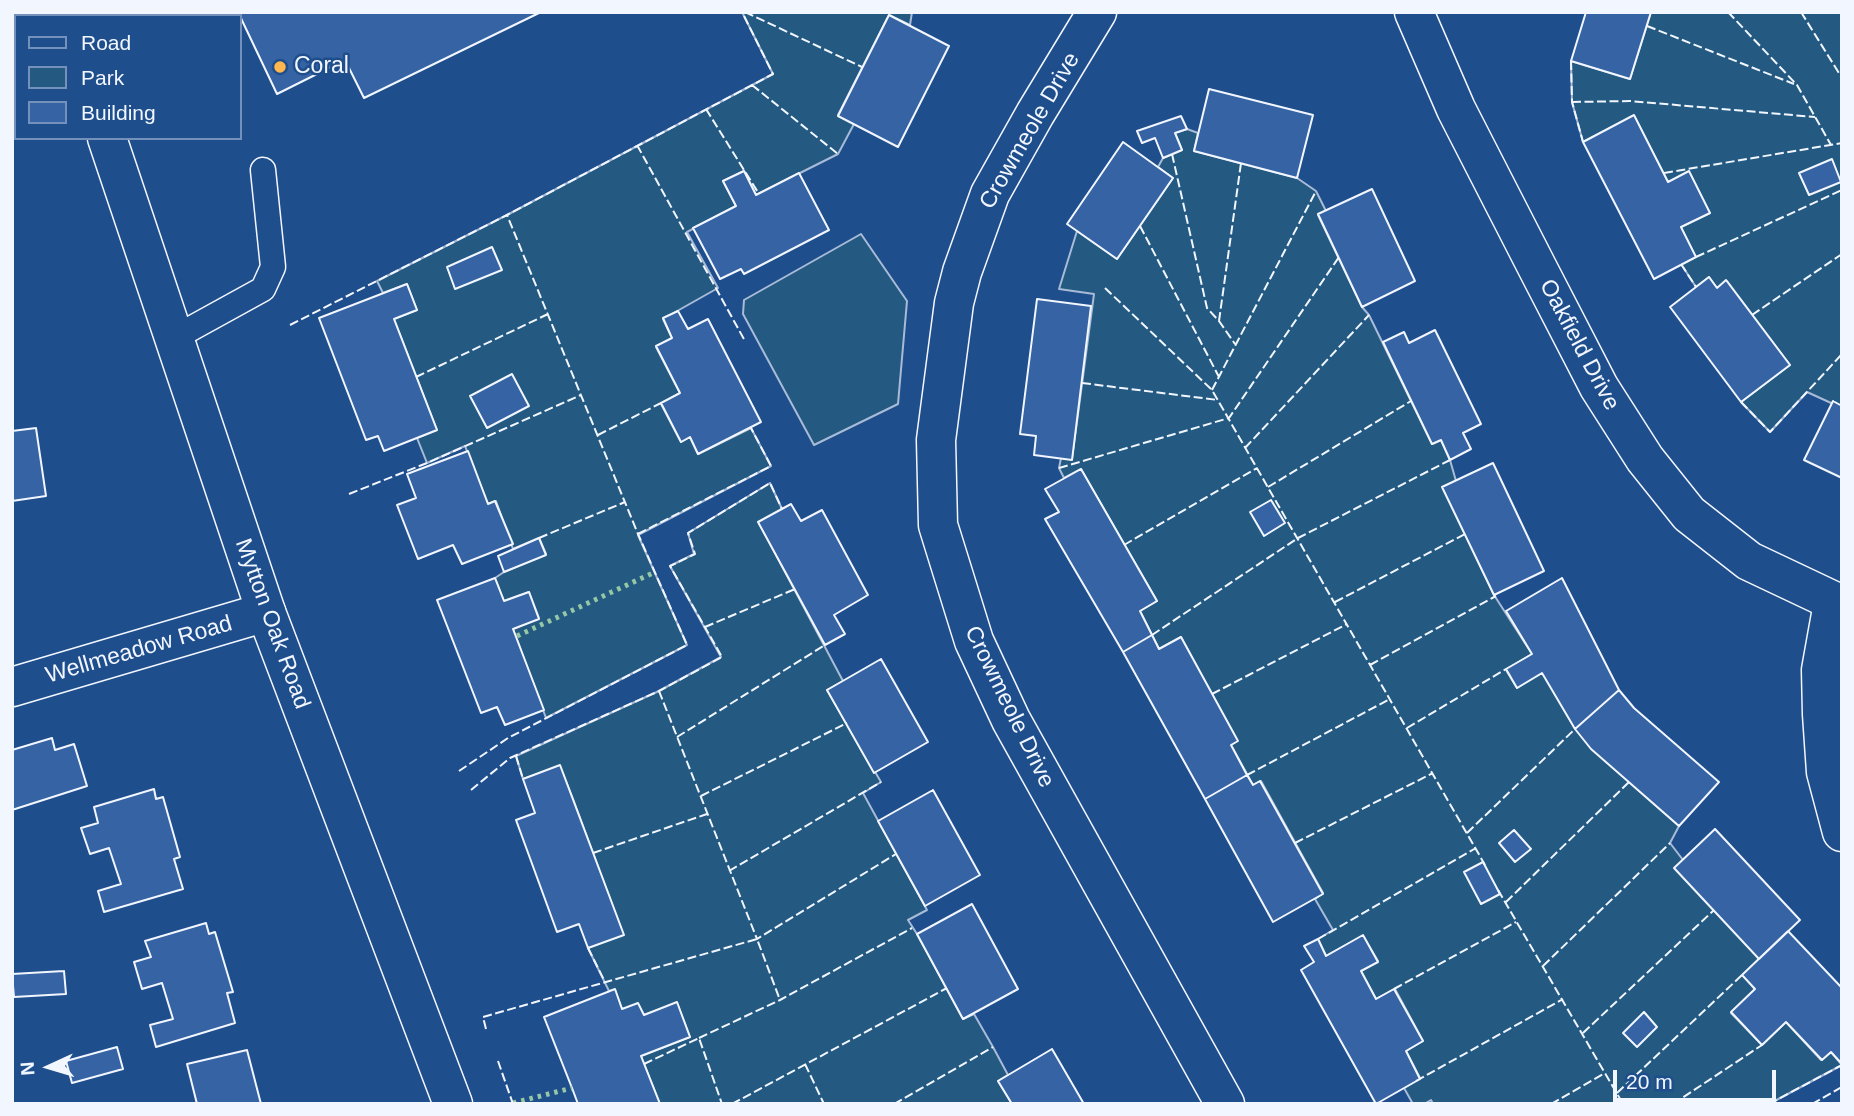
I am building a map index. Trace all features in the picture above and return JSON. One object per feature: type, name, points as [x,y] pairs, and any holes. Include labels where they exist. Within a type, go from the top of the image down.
[{"type":"street","name":"Crowmeole Drive","points":[[1097,12],[990,194],[962,272],[954,303],[936,440],[938,524],[974,641],[1011,720],[1225,1104]]},
{"type":"street","name":"Oakfield Drive","points":[[1414,12],[1456,109],[1599,387],[1645,459],[1689,514],[1749,561],[1837,604],[1821,670],[1826,772],[1842,832]]},
{"type":"street","name":"Mytton Oak Road","points":[[108,140],[266,612],[453,1104]]},
{"type":"street","name":"Wellmeadow Road","points":[[12,687],[266,612]]},
{"type":"lane","points":[[174,338],[263,289],[273,267],[263,170]]},
{"type":"green space","points":[[742,12],[912,12],[910,25],[889,15],[838,115],[854,124],[838,154],[756,195],[744,171],[723,181],[736,206],[687,232],[718,288],[663,319],[672,338],[656,347],[680,393],[661,404],[681,442],[690,437],[698,454],[751,428],[771,466],[638,535],[687,645],[546,718],[513,629],[539,618],[529,592],[504,601],[495,578],[546,554],[539,538],[513,549],[496,501],[488,504],[465,446],[427,463],[417,438],[437,430],[394,319],[417,310],[407,284],[383,293],[377,281],[773,74]]},
{"type":"green space","points":[[1651,12],[1842,12],[1842,408],[1807,392],[1770,432],[1741,402],[1790,365],[1727,281],[1717,288],[1709,277],[1696,287],[1681,264],[1681,227],[1710,213],[1668,182],[1634,116],[1583,142],[1572,102],[1571,61],[1630,79]]},
{"type":"green space","points":[[1187,129],[1198,133],[1194,151],[1297,178],[1316,191],[1326,211],[1318,215],[1362,307],[1369,315],[1432,444],[1441,440],[1450,460],[1456,481],[1443,487],[1494,595],[1532,654],[1506,670],[1517,688],[1542,673],[1629,782],[1679,826],[1670,843],[1759,959],[1743,975],[1755,989],[1731,1013],[1762,1045],[1786,1022],[1821,1060],[1831,1052],[1842,1065],[1769,1104],[1433,1104],[1431,1100],[1424,1104],[1413,1104],[1404,1088],[1420,1078],[1406,1051],[1423,1041],[1395,989],[1376,999],[1361,971],[1378,961],[1363,936],[1326,956],[1318,939],[1333,930],[1315,899],[1323,893],[1261,781],[1253,785],[1231,745],[1237,741],[1181,637],[1159,649],[1140,611],[1157,601],[1081,469],[1064,478],[1059,468],[1061,458],[1072,459],[1094,294],[1059,289],[1077,231],[1117,259],[1173,178],[1158,167],[1163,158],[1182,150],[1175,133]]},
{"type":"green space","points":[[861,234],[907,301],[898,404],[814,445],[743,314],[744,300]]},
{"type":"green space","points":[[770,483],[782,509],[759,523],[843,681],[827,690],[881,782],[863,793],[927,910],[908,920],[963,1019],[974,1014],[993,1047],[1008,1075],[998,1081],[1012,1104],[660,1104],[641,1056],[690,1037],[677,1003],[644,1015],[622,1009],[615,990],[609,991],[588,948],[623,934],[573,799],[560,766],[523,779],[516,756],[659,691],[721,657],[670,566],[694,554],[688,533]]},
{"type":"building","points":[[238,12],[541,12],[364,98],[345,60],[277,94],[242,20],[242,14]]},
{"type":"building","points":[[1586,12],[1651,12],[1630,79],[1571,61]]},
{"type":"building","points":[[889,15],[949,46],[898,147],[838,116]]},
{"type":"building","points":[[1209,89],[1313,115],[1297,178],[1194,151]]},
{"type":"building","points":[[1634,115],[1668,182],[1689,171],[1710,213],[1681,227],[1696,257],[1654,279],[1583,142]]},
{"type":"building","points":[[1181,116],[1187,129],[1175,133],[1182,150],[1163,158],[1155,138],[1142,143],[1137,131]]},
{"type":"building","points":[[1123,142],[1173,178],[1117,259],[1067,224]]},
{"type":"building","points":[[1832,159],[1841,182],[1809,195],[1799,173]]},
{"type":"building","points":[[744,171],[756,195],[799,173],[829,230],[744,274],[741,269],[720,279],[693,228],[736,206],[723,181]]},
{"type":"building","points":[[1372,189],[1415,281],[1362,307],[1318,214]]},
{"type":"building","points":[[492,247],[502,270],[455,289],[447,267]]},
{"type":"building","points":[[1709,277],[1717,288],[1726,280],[1790,365],[1741,402],[1670,307]]},
{"type":"building","points":[[407,284],[417,310],[394,319],[437,430],[384,451],[378,436],[366,440],[319,318]]},
{"type":"building","points":[[1037,299],[1091,306],[1072,460],[1034,455],[1036,436],[1020,434]]},
{"type":"building","points":[[678,311],[688,329],[708,319],[761,422],[698,454],[690,437],[681,442],[661,403],[680,393],[656,346],[672,338],[663,318]]},
{"type":"building","points":[[1435,330],[1481,424],[1463,433],[1471,449],[1450,460],[1441,440],[1432,444],[1383,342],[1404,332],[1409,343]]},
{"type":"building","points":[[512,374],[529,406],[487,428],[470,396]]},
{"type":"building","points":[[1833,401],[1842,406],[1842,478],[1804,460]]},
{"type":"building","points":[[36,428],[46,496],[12,501],[12,431]]},
{"type":"building","points":[[468,451],[488,504],[495,501],[513,544],[462,564],[453,545],[418,559],[397,505],[416,498],[407,474]]},
{"type":"building","points":[[1493,463],[1544,571],[1494,595],[1442,487]]},
{"type":"building","points":[[1081,469],[1157,601],[1140,611],[1152,635],[1123,652],[1045,519],[1059,512],[1045,489]]},
{"type":"building","points":[[1271,500],[1285,523],[1264,536],[1250,512]]},
{"type":"building","points":[[791,504],[801,521],[822,510],[868,595],[834,615],[845,634],[825,645],[758,522]]},
{"type":"building","points":[[539,538],[546,555],[504,572],[498,556]]},
{"type":"building","points":[[495,578],[504,601],[529,592],[539,619],[513,629],[544,710],[505,725],[497,707],[481,713],[437,600]]},
{"type":"building","points":[[1562,578],[1619,690],[1575,729],[1542,673],[1517,688],[1506,669],[1532,654],[1506,611]]},
{"type":"building","points":[[1152,635],[1159,649],[1181,637],[1238,741],[1231,745],[1247,775],[1205,799],[1123,652]]},
{"type":"building","points":[[881,659],[928,742],[874,773],[827,690]]},
{"type":"building","points":[[1619,690],[1634,708],[1719,782],[1679,826],[1591,749],[1575,729]]},
{"type":"building","points":[[52,738],[55,750],[74,744],[87,786],[12,810],[12,750]]},
{"type":"building","points":[[560,765],[624,935],[588,948],[579,924],[557,932],[516,820],[535,813],[523,779]]},
{"type":"building","points":[[1247,775],[1253,785],[1260,781],[1323,894],[1273,922],[1205,799]]},
{"type":"building","points":[[154,789],[156,799],[163,797],[180,857],[174,859],[183,889],[104,912],[98,891],[121,884],[109,848],[90,854],[81,828],[98,823],[94,807]]},
{"type":"building","points":[[933,790],[980,875],[925,906],[878,821]]},
{"type":"building","points":[[1715,829],[1800,920],[1759,959],[1674,868]]},
{"type":"building","points":[[1514,830],[1531,849],[1515,862],[1499,843]]},
{"type":"building","points":[[1483,862],[1500,894],[1481,904],[1464,872]]},
{"type":"building","points":[[972,904],[1018,989],[963,1019],[917,934]]},
{"type":"building","points":[[206,923],[209,934],[215,932],[233,992],[227,993],[235,1023],[156,1047],[150,1025],[173,1019],[162,983],[142,989],[134,962],[151,957],[145,941]]},
{"type":"building","points":[[1788,931],[1842,988],[1842,1064],[1831,1052],[1822,1060],[1786,1022],[1762,1045],[1731,1012],[1755,989],[1742,975]]},
{"type":"building","points":[[1363,935],[1378,962],[1361,971],[1376,999],[1394,989],[1423,1041],[1406,1051],[1420,1079],[1376,1104],[1301,970],[1314,962],[1304,946],[1318,939],[1326,956]]},
{"type":"building","points":[[64,971],[66,994],[14,997],[12,974]]},
{"type":"building","points":[[615,989],[622,1009],[638,1003],[644,1015],[677,1002],[690,1037],[641,1056],[660,1104],[578,1104],[544,1017]]},
{"type":"building","points":[[1644,1012],[1657,1027],[1637,1047],[1623,1033]]},
{"type":"building","points":[[117,1047],[123,1069],[72,1083],[66,1061]]},
{"type":"building","points":[[1052,1049],[1084,1104],[1012,1104],[998,1081]]},
{"type":"building","points":[[247,1050],[261,1104],[197,1104],[187,1064]]},
{"type":"hedge","points":[[517,636],[655,572]]},
{"type":"hedge","points":[[513,1103],[572,1088]]},
{"type":"fence","points":[[290,325],[507,215],[773,74],[742,12]]},
{"type":"fence","points":[[745,12],[862,67]]},
{"type":"fence","points":[[1728,12],[1797,85],[1831,145]]},
{"type":"fence","points":[[1801,12],[1842,78]]},
{"type":"fence","points":[[1647,26],[1794,84]]},
{"type":"fence","points":[[1571,61],[1572,102],[1583,142]]},
{"type":"fence","points":[[752,85],[838,154]]},
{"type":"fence","points":[[1572,102],[1630,101],[1815,117]]},
{"type":"fence","points":[[706,109],[759,194]]},
{"type":"fence","points":[[1664,173],[1842,143]]},
{"type":"fence","points":[[637,145],[745,341]]},
{"type":"fence","points":[[1172,154],[1207,308],[1235,344]]},
{"type":"fence","points":[[1219,321],[1241,163]]},
{"type":"fence","points":[[1696,257],[1842,190]]},
{"type":"fence","points":[[1212,390],[1316,191]]},
{"type":"fence","points":[[459,771],[508,738],[687,645],[638,534],[507,215]]},
{"type":"fence","points":[[1140,226],[1219,377]]},
{"type":"fence","points":[[1752,315],[1842,254]]},
{"type":"fence","points":[[1059,468],[1229,418],[1339,257]]},
{"type":"fence","points":[[1681,264],[1696,287]]},
{"type":"fence","points":[[1105,288],[1212,390],[1485,865]]},
{"type":"fence","points":[[416,377],[548,314]]},
{"type":"fence","points":[[1245,448],[1369,315]]},
{"type":"fence","points":[[1741,402],[1770,432],[1842,354]]},
{"type":"fence","points":[[1082,383],[1218,400]]},
{"type":"fence","points":[[349,494],[427,463],[581,395]]},
{"type":"fence","points":[[1268,487],[1411,401]]},
{"type":"fence","points":[[598,435],[661,403]]},
{"type":"fence","points":[[638,534],[771,466],[751,428]]},
{"type":"fence","points":[[1152,635],[1298,538],[1450,460]]},
{"type":"fence","points":[[1124,545],[1257,468]]},
{"type":"fence","points":[[471,790],[510,758],[659,691],[722,657],[670,566],[695,554],[688,533],[770,483],[782,509]]},
{"type":"fence","points":[[539,538],[625,502]]},
{"type":"fence","points":[[1335,602],[1465,534]]},
{"type":"fence","points":[[705,627],[795,589]]},
{"type":"fence","points":[[1370,665],[1496,596]]},
{"type":"fence","points":[[1212,694],[1347,624]]},
{"type":"fence","points":[[677,737],[825,645]]},
{"type":"fence","points":[[1407,728],[1506,669]]},
{"type":"fence","points":[[659,691],[757,939],[896,854]]},
{"type":"fence","points":[[1247,775],[1390,699]]},
{"type":"fence","points":[[701,796],[847,723]]},
{"type":"fence","points":[[1467,833],[1575,729]]},
{"type":"fence","points":[[516,756],[523,779]]},
{"type":"fence","points":[[1295,843],[1433,773]]},
{"type":"fence","points":[[729,871],[881,782]]},
{"type":"fence","points":[[1506,902],[1629,782]]},
{"type":"fence","points":[[593,853],[707,814]]},
{"type":"fence","points":[[1543,966],[1670,843]]},
{"type":"fence","points":[[1318,939],[1476,848]]},
{"type":"fence","points":[[1498,890],[1623,1104]]},
{"type":"fence","points":[[1583,1033],[1714,910]]},
{"type":"fence","points":[[1394,989],[1516,922]]},
{"type":"fence","points":[[699,1038],[780,1000],[912,928]]},
{"type":"fence","points":[[486,1029],[483,1017],[757,939],[780,1000]]},
{"type":"fence","points":[[588,948],[605,982]]},
{"type":"fence","points":[[1617,1093],[1742,975]]},
{"type":"fence","points":[[732,1104],[947,988]]},
{"type":"fence","points":[[1416,1081],[1563,999]]},
{"type":"fence","points":[[644,1064],[699,1038],[722,1104]]},
{"type":"fence","points":[[1673,1104],[1762,1045]]},
{"type":"fence","points":[[894,1104],[993,1047]]},
{"type":"fence","points":[[498,1061],[513,1104]]},
{"type":"fence","points":[[805,1064],[824,1104]]},
{"type":"fence","points":[[1769,1104],[1842,1065]]},
{"type":"fence","points":[[1551,1104],[1605,1073]]},
{"type":"fence","points":[[1812,1104],[1842,1087]]},
{"type":"place","name":"Coral","points":[[280,67]]}]
